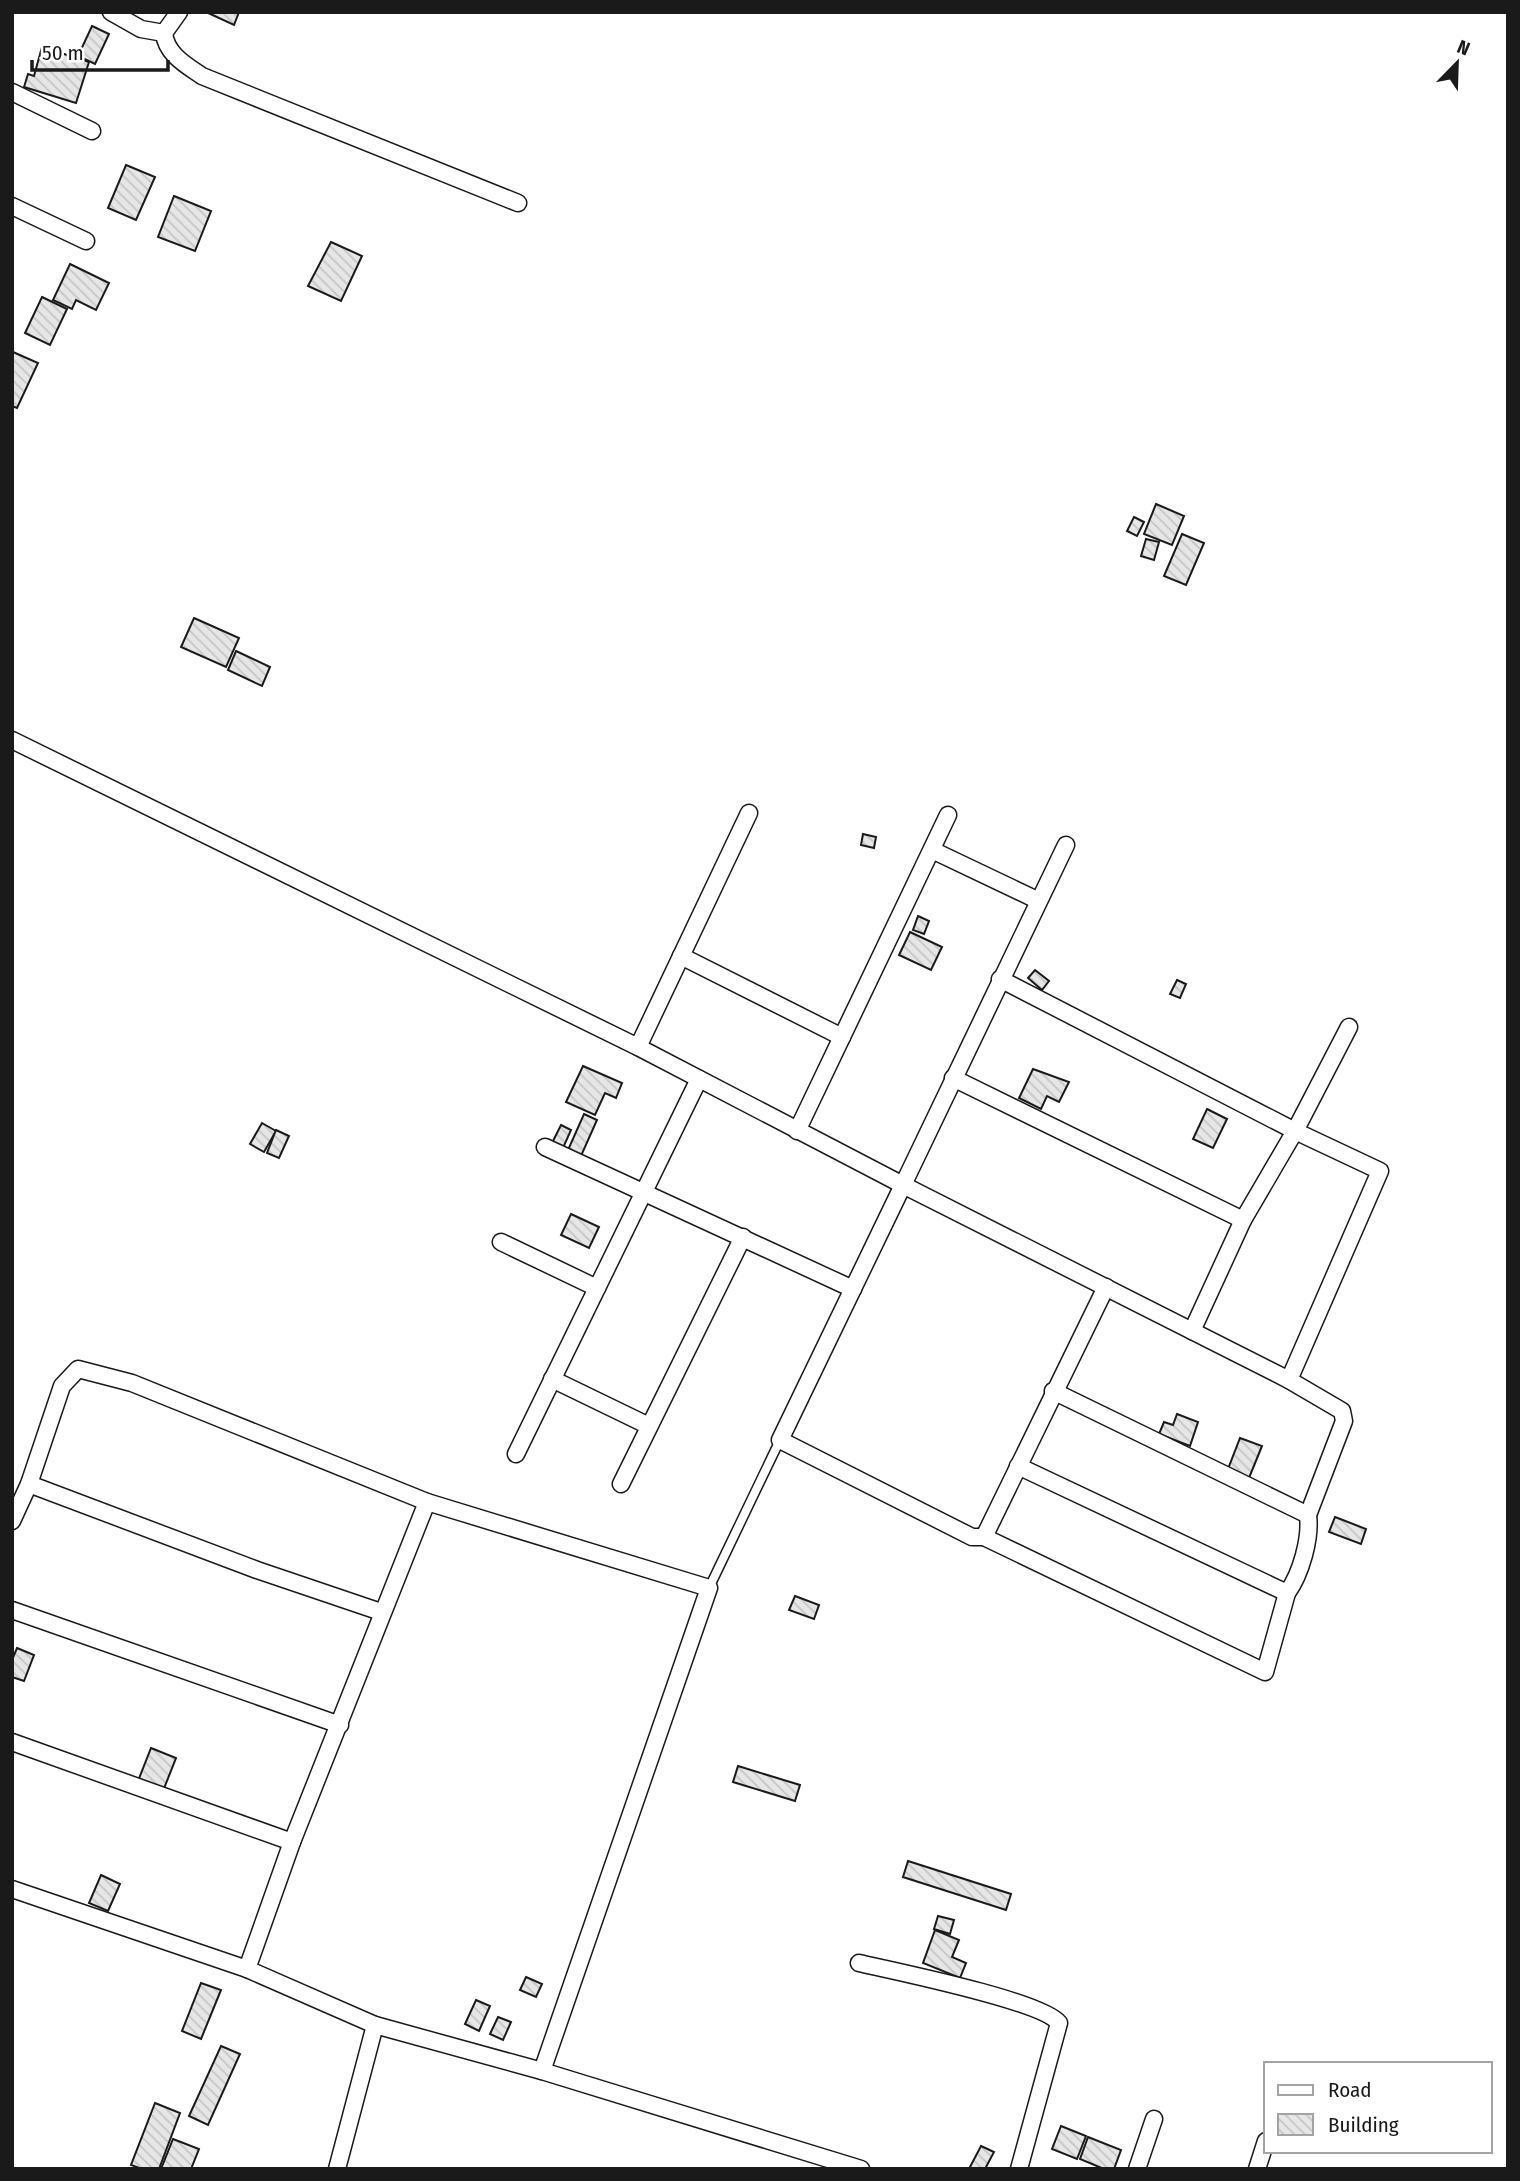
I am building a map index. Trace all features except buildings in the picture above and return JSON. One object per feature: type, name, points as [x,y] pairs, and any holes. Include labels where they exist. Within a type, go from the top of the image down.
[{"type":"street","points":[[111,12],[141,29],[164,33]]},
{"type":"street","points":[[179,12],[164,33],[165,41],[178,59],[202,76],[517,203]]},
{"type":"street","points":[[12,92],[93,131]]},
{"type":"street","points":[[12,206],[86,241]]},
{"type":"street","points":[[12,740],[638,1047],[903,1185],[1289,1380],[1342,1411],[1344,1421],[1308,1515],[1309,1528],[1294,1583],[1287,1593],[1265,1672],[984,1537],[972,1537],[780,1440],[903,1185],[1037,900],[1066,845]]},
{"type":"street","points":[[638,1047],[749,813]]},
{"type":"street","points":[[797,1130],[948,815]]},
{"type":"street","points":[[932,850],[1037,900]]},
{"type":"street","points":[[681,956],[842,1037]]},
{"type":"street","points":[[1000,979],[1295,1131],[1380,1171],[1289,1380]]},
{"type":"street","points":[[1192,1331],[1243,1220],[1295,1131],[1349,1027]]},
{"type":"street","points":[[953,1078],[1243,1220]]},
{"type":"street","points":[[516,1454],[699,1079]]},
{"type":"street","points":[[545,1147],[853,1289]]},
{"type":"street","points":[[621,1484],[743,1237]]},
{"type":"street","points":[[501,1242],[597,1288]]},
{"type":"street","points":[[984,1537],[1106,1287]]},
{"type":"street","points":[[12,1521],[29,1483],[53,1405],[62,1386],[78,1369],[132,1383],[427,1502],[709,1588],[542,2071]]},
{"type":"street","points":[[552,1379],[649,1426]]},
{"type":"street","points":[[1053,1391],[1308,1515]]},
{"type":"street","points":[[1018,1466],[1287,1593]]},
{"type":"street","points":[[29,1483],[257,1570],[381,1612]]},
{"type":"street","points":[[247,1969],[292,1842],[340,1725],[381,1612],[427,1502]]},
{"type":"street","points":[[12,1610],[340,1725]]},
{"type":"street","points":[[12,1742],[292,1842]]},
{"type":"street","points":[[12,1889],[247,1969],[375,2025],[542,2071],[861,2169]]},
{"type":"street","points":[[859,1963],[973,1990],[1049,2013],[1059,2022],[1018,2169]]},
{"type":"street","points":[[337,2169],[375,2025]]},
{"type":"street","points":[[1137,2169],[1154,2119]]},
{"type":"street","points":[[1257,2169],[1264,2147]]},
{"type":"lane","points":[[709,1588],[780,1440]]}]
